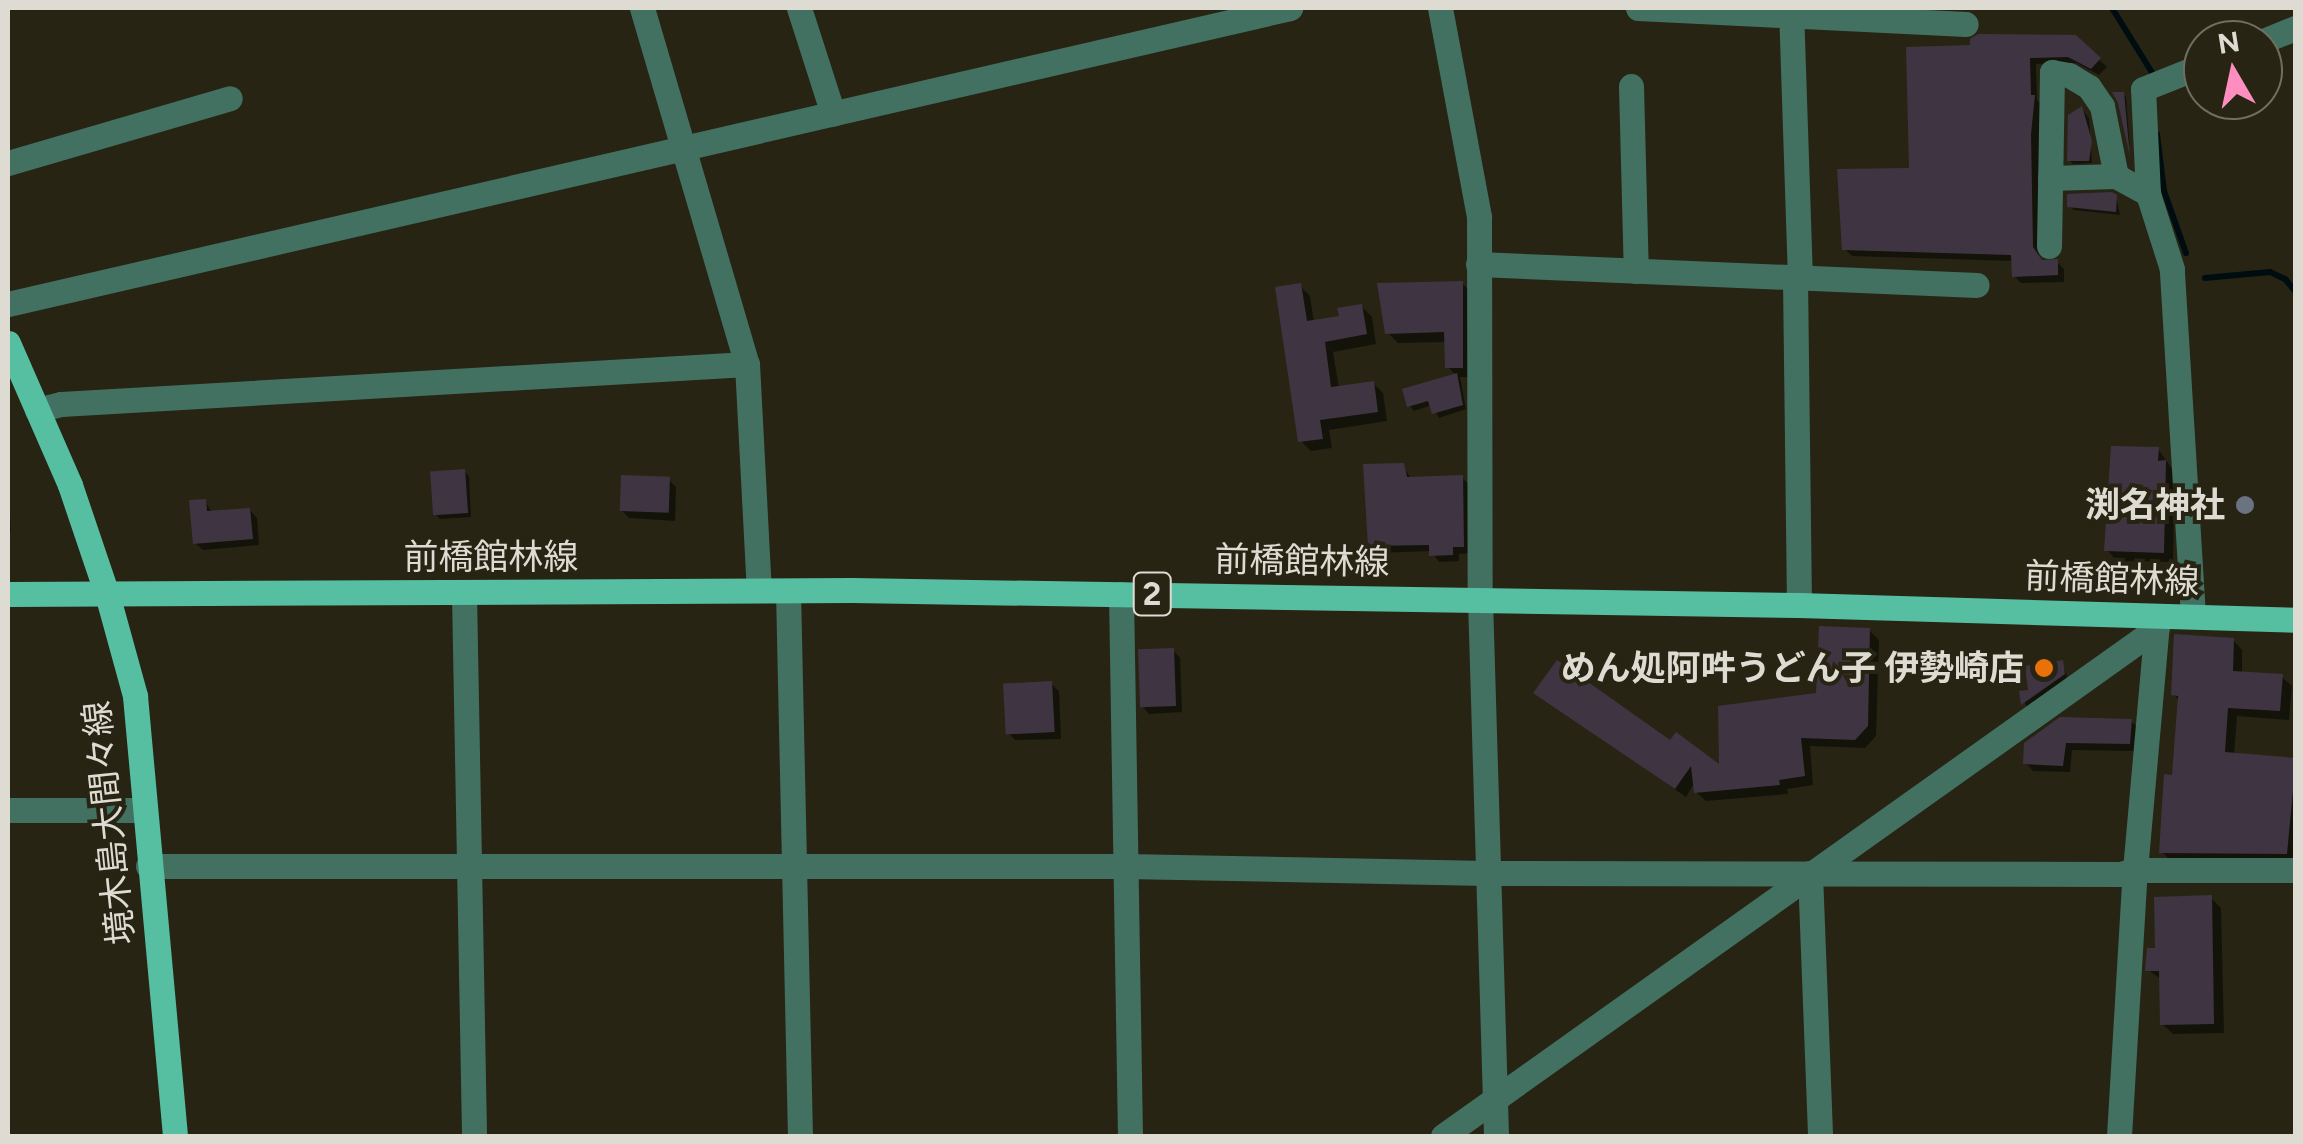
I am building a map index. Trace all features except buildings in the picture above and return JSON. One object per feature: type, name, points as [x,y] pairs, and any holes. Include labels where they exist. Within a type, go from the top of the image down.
[{"type":"main road","name":"境木島大間々線","points":[[8,343],[70,485],[108,594],[135,696],[176,1136]]},
{"type":"main road","name":"前橋館林線","points":[[8,594],[759,590],[1121,594],[1799,605],[2157,622],[2193,616],[2296,620]]},
{"type":"street","points":[[642,8],[747,364],[759,590]]},
{"type":"street","points":[[799,8],[833,114]]},
{"type":"street","points":[[8,304],[1290,8]]},
{"type":"street","points":[[1440,8],[1474,176],[1480,599],[1496,1136]]},
{"type":"street","points":[[1638,8],[1791,10],[1966,24]]},
{"type":"street","points":[[1791,10],[1799,605]]},
{"type":"street","points":[[2048,246],[2052,72],[2069,75],[2089,87],[2102,106],[2116,176]]},
{"type":"street","points":[[2183,73],[2143,89],[2148,194],[2172,270],[2193,616]]},
{"type":"street","points":[[1631,86],[1636,271]]},
{"type":"street","points":[[8,164],[230,98]]},
{"type":"street","points":[[2050,178],[2116,176],[2148,194]]},
{"type":"street","points":[[1478,264],[1978,285]]},
{"type":"street","points":[[37,410],[61,404],[747,364]]},
{"type":"street","points":[[788,591],[800,1136]]},
{"type":"street","points":[[464,593],[474,1136]]},
{"type":"street","points":[[1121,594],[1130,1136]]},
{"type":"street","points":[[2119,1136],[2134,870],[2157,622]]},
{"type":"street","points":[[1442,1136],[2157,622]]},
{"type":"street","points":[[8,810],[143,810]]},
{"type":"street","points":[[148,866],[1125,866],[1487,873],[2120,874],[2134,870],[2296,870]]},
{"type":"street","points":[[1810,873],[1820,1136]]},
{"type":"waterway","points":[[2112,8],[2153,74]]},
{"type":"waterway","points":[[2157,134],[2164,191],[2186,253]]},
{"type":"waterway","points":[[2205,278],[2270,272],[2285,279],[2296,292]]},
{"type":"place","name":"渕名神社","points":[[2245,505]]},
{"type":"place","name":"めん処阿吽うどん子 伊勢崎店","points":[[2044,668]]}]
